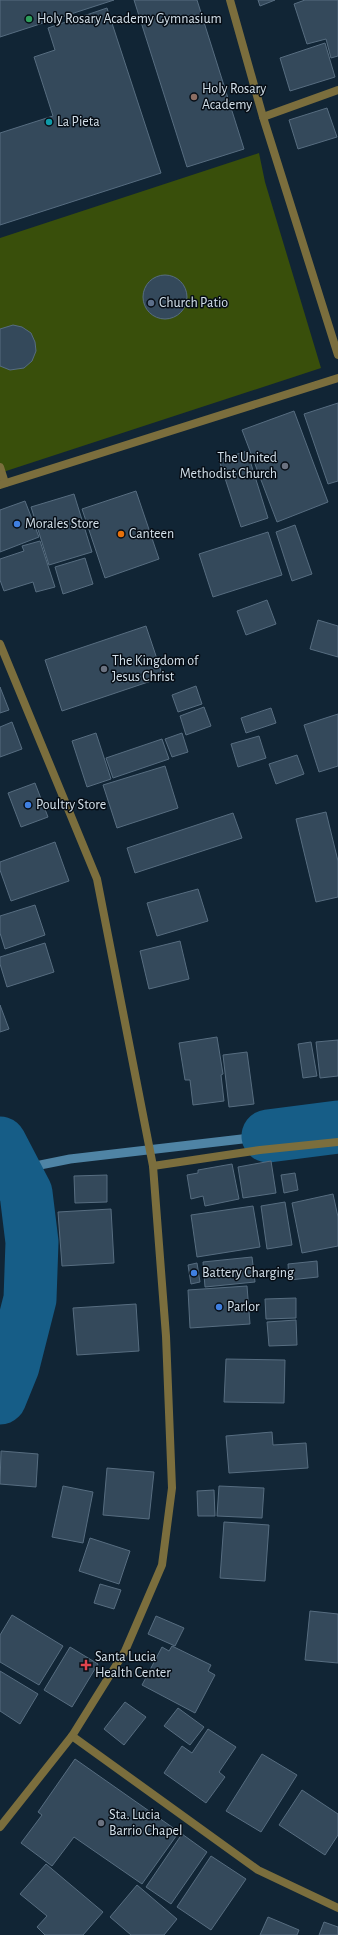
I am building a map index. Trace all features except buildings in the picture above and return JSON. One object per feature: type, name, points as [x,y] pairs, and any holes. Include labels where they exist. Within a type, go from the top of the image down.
[{"type":"street","points":[[230,0],[263,117],[338,355]]},
{"type":"street","points":[[263,117],[338,90]]},
{"type":"street","points":[[0,467],[3,484],[338,378]]},
{"type":"street","points":[[0,644],[97,879],[153,1163],[166,1336],[172,1488],[162,1565],[125,1651],[72,1736],[0,1827]]},
{"type":"street","points":[[153,1163],[338,1142]]},
{"type":"street","points":[[72,1736],[258,1870],[338,1908]]},
{"type":"green space","name":"Church Patio","points":[[259,153],[265,182],[321,368],[0,473],[0,238]]},
{"type":"waterway","points":[[268,1136],[338,1127]]},
{"type":"waterway","points":[[0,1173],[70,1159],[268,1136]]},
{"type":"waterway","points":[[0,1143],[26,1193],[32,1242],[30,1299],[13,1366],[0,1398]]},
{"type":"place","name":"Holy Rosary Academy Gymnasium","points":[[29,19]]},
{"type":"place","name":"Holy Rosary Academy","points":[[194,97]]},
{"type":"place","name":"La Pieta","points":[[49,122]]},
{"type":"place","name":"Church Patio","points":[[151,303]]},
{"type":"place","name":"The United Methodist Church","points":[[285,466]]},
{"type":"place","name":"Morales Store","points":[[17,524]]},
{"type":"place","name":"Canteen","points":[[121,534]]},
{"type":"place","name":"The Kingdom of Jesus Christ","points":[[104,669]]},
{"type":"place","name":"Poultry Store","points":[[28,805]]},
{"type":"place","name":"Battery Charging","points":[[194,1273]]},
{"type":"place","name":"Parlor","points":[[219,1307]]},
{"type":"place","name":"Santa Lucia Health Center","points":[[86,1665]]},
{"type":"place","name":"Sta. Lucia Barrio Chapel","points":[[101,1823]]}]
